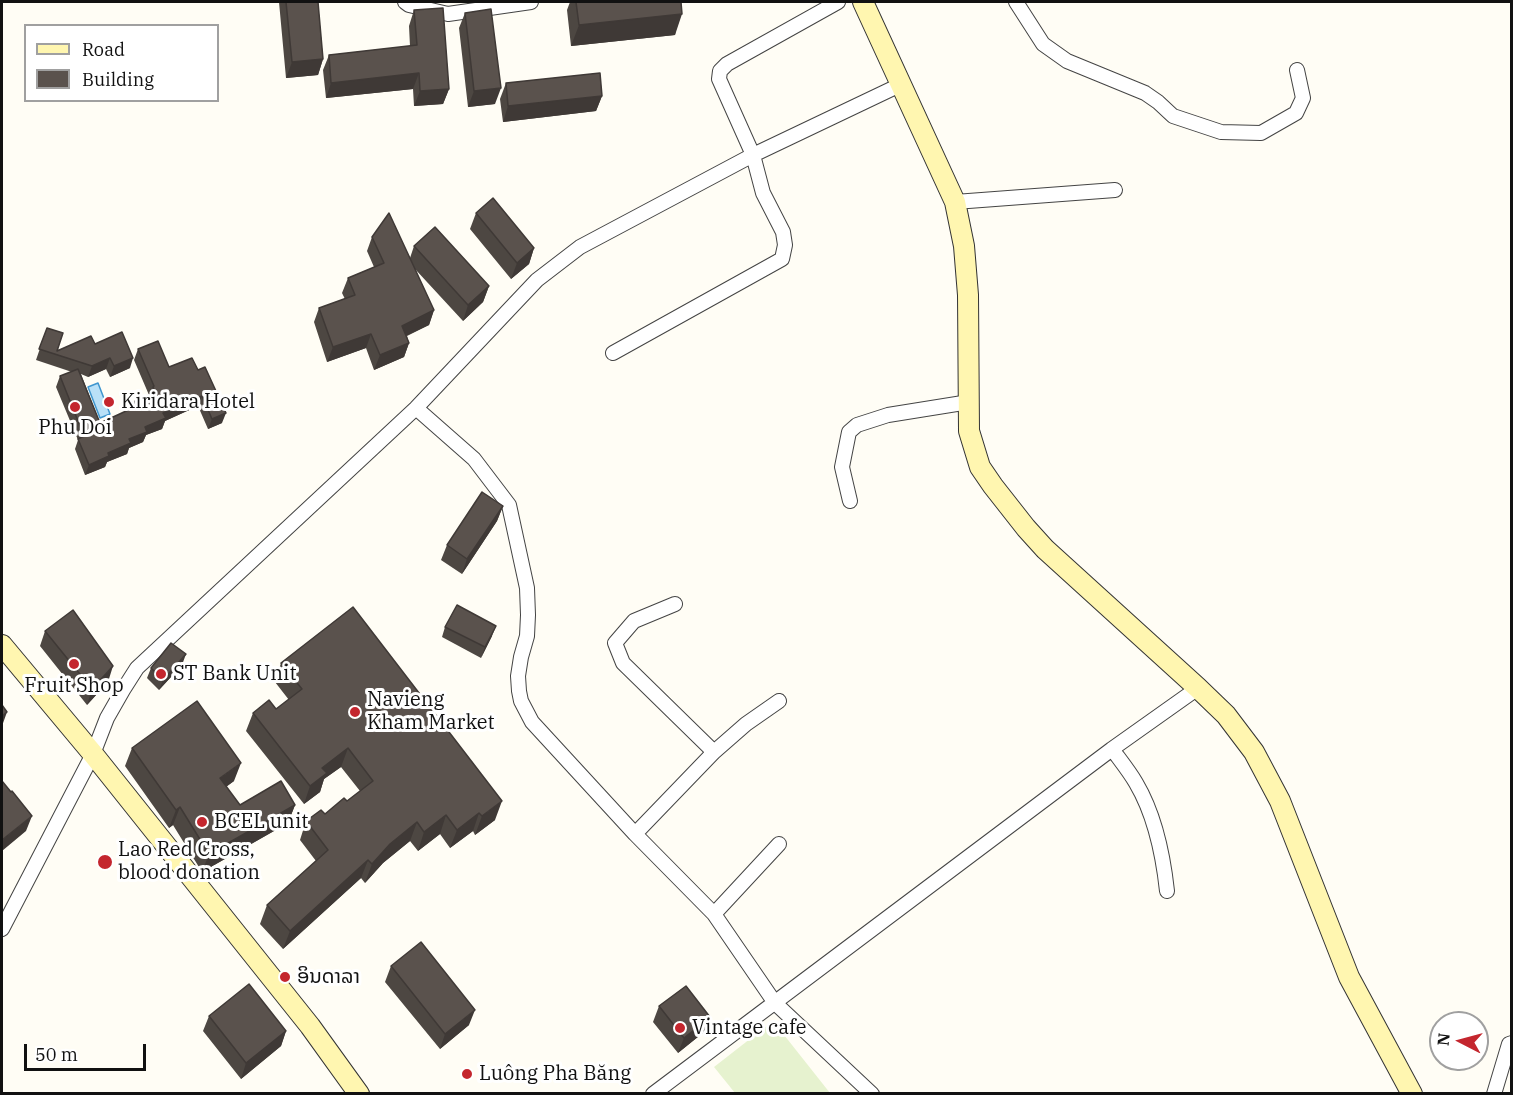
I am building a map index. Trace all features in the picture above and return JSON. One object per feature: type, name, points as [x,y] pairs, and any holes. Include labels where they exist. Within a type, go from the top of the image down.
[{"type":"street","points":[[405,2],[409,5],[448,14],[531,2]]},
{"type":"street","points":[[613,353],[782,259],[785,246],[783,232],[763,193],[753,155],[719,79],[720,71],[727,64],[838,2]]},
{"type":"street","points":[[863,2],[955,202],[964,246],[968,295],[969,431],[981,467],[993,486],[1045,549],[1226,715],[1254,752],[1280,801],[1349,976],[1412,1094]]},
{"type":"street","points":[[1016,2],[1043,44],[1067,61],[1144,93],[1173,116],[1221,132],[1261,132],[1296,113],[1303,98],[1297,70]]},
{"type":"street","points":[[2,930],[93,754],[107,718],[138,668],[416,408],[537,280],[580,246],[753,155],[902,84]]},
{"type":"street","points":[[955,202],[1115,190]]},
{"type":"street","points":[[850,501],[842,467],[849,432],[857,425],[888,415],[969,402]]},
{"type":"street","points":[[416,408],[474,459],[509,505],[527,588],[528,615],[518,676],[519,691],[525,710],[532,722],[635,834],[714,914],[775,1003],[872,1094]]},
{"type":"street","points":[[675,604],[634,621],[615,643],[623,663],[714,752]]},
{"type":"street","points":[[2,645],[93,754],[310,1026],[360,1094]]},
{"type":"street","points":[[653,1094],[1112,748],[1198,688]]},
{"type":"street","points":[[635,834],[714,752],[746,724],[779,701]]},
{"type":"street","points":[[1112,748],[1136,783],[1150,812],[1164,865],[1167,891]]},
{"type":"street","points":[[714,914],[779,844]]},
{"type":"street","points":[[1494,1094],[1509,1044],[1512,1042]]},
{"type":"green space","points":[[773,1021],[830,1093],[735,1093],[714,1067]]},
{"type":"water","points":[[98,383],[110,414],[100,418],[88,387]]},
{"type":"building","points":[[286,2],[318,2],[323,59],[292,62]]},
{"type":"building","points":[[576,2],[681,2],[682,14],[579,25]]},
{"type":"building","points":[[443,8],[449,89],[420,91],[419,73],[331,83],[329,55],[417,45],[414,10]]},
{"type":"building","points":[[491,9],[501,88],[474,91],[465,13]]},
{"type":"building","points":[[600,73],[602,96],[508,106],[506,83]]},
{"type":"building","points":[[493,198],[534,248],[517,263],[476,213]]},
{"type":"building","points":[[389,213],[434,310],[402,326],[409,343],[380,355],[371,334],[333,347],[319,308],[355,295],[348,278],[384,263],[372,237]]},
{"type":"building","points":[[435,227],[489,286],[468,305],[414,246]]},
{"type":"building","points":[[47,328],[63,333],[57,351],[91,336],[95,344],[122,332],[133,358],[114,366],[110,358],[92,366],[39,349]]},
{"type":"building","points":[[158,341],[169,367],[192,358],[198,370],[205,367],[226,413],[212,419],[202,396],[163,413],[166,418],[145,427],[147,432],[129,439],[131,443],[108,453],[109,456],[89,465],[78,439],[84,436],[60,376],[78,369],[100,423],[137,406],[135,401],[155,392],[138,349]]},
{"type":"building","points":[[482,492],[503,506],[467,559],[447,545]]},
{"type":"building","points":[[457,605],[496,626],[485,647],[445,627]]},
{"type":"building","points":[[353,607],[502,801],[482,816],[479,813],[457,830],[446,815],[424,832],[417,822],[390,844],[372,864],[368,860],[290,931],[267,905],[328,850],[306,821],[321,810],[325,814],[344,798],[347,801],[373,781],[348,748],[322,768],[327,773],[310,786],[253,713],[269,700],[276,709],[302,689],[281,663]]},
{"type":"building","points":[[73,610],[113,666],[92,689],[45,631]]},
{"type":"building","points":[[171,643],[186,654],[163,680],[151,668]]},
{"type":"building","points":[[197,701],[241,763],[220,778],[240,805],[281,781],[295,805],[209,854],[180,807],[176,810],[132,748]]},
{"type":"building","points":[[2,705],[7,712],[2,716]]},
{"type":"building","points":[[2,781],[32,816],[2,840]]},
{"type":"building","points":[[421,942],[475,1010],[445,1034],[391,966]]},
{"type":"building","points":[[249,984],[286,1031],[246,1063],[209,1016]]},
{"type":"building","points":[[686,986],[710,1017],[684,1038],[659,1006]]},
{"type":"place","name":"Kiridara Hotel","points":[[109,402]]},
{"type":"place","name":"Phu Doi","points":[[75,407]]},
{"type":"place","name":"Fruit Shop","points":[[74,664]]},
{"type":"place","name":"ST Bank Unit","points":[[161,674]]},
{"type":"place","name":"Navieng Kham Market","points":[[355,712]]},
{"type":"place","name":"BCEL unit","points":[[202,822]]},
{"type":"place","name":"Lao Red Cross, blood donation","points":[[105,862]]},
{"type":"place","name":"ອິນດາລາ","points":[[285,977]]},
{"type":"place","name":"Vintage cafe","points":[[680,1028]]},
{"type":"place","name":"Luông Pha Băng","points":[[467,1074]]}]
